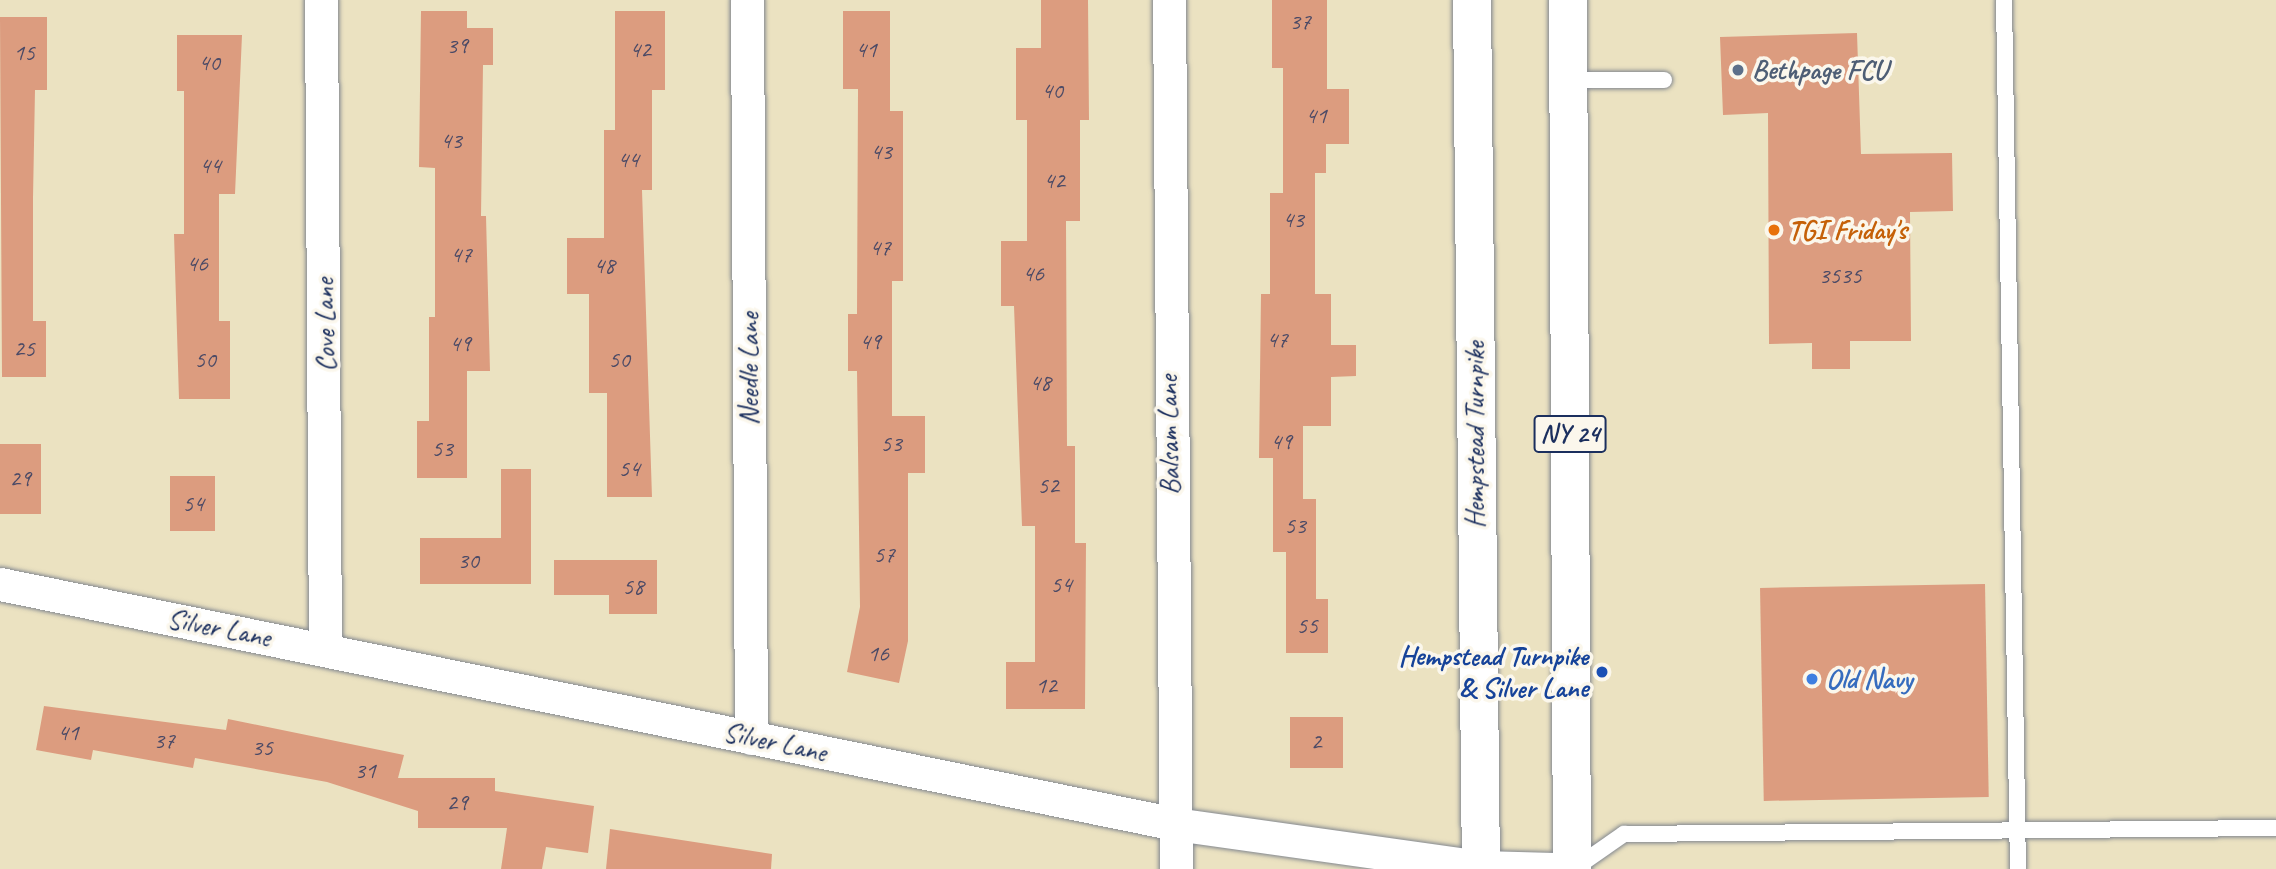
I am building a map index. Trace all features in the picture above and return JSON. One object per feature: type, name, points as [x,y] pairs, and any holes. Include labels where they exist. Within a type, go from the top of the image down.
[{"type":"main road","name":"Hempstead Turnpike","points":[[1472,0],[1481,868]]},
{"type":"main road","name":"NY 24","points":[[1568,0],[1573,869]]},
{"type":"street","name":"Cove Lane","points":[[321,0],[325,650]]},
{"type":"street","name":"Needle Lane","points":[[747,0],[751,738]]},
{"type":"street","name":"Balsam Lane","points":[[1169,0],[1176,869]]},
{"type":"street","name":"Silver Lane","points":[[0,584],[1175,824],[1481,868],[1554,869]]},
{"type":"lane","points":[[2004,0],[2018,869]]},
{"type":"lane","points":[[1569,80],[1664,80]]},
{"type":"lane","points":[[1573,869],[1623,834],[2276,828]]},
{"type":"building","points":[[1041,0],[1088,0],[1089,120],[1080,120],[1080,221],[1066,221],[1067,446],[1075,446],[1075,543],[1086,543],[1085,709],[1006,709],[1006,662],[1035,662],[1035,526],[1022,526],[1014,306],[1001,306],[1001,241],[1027,241],[1027,120],[1016,120],[1016,48],[1041,48]]},
{"type":"building","points":[[1272,0],[1327,0],[1327,89],[1349,89],[1349,144],[1326,144],[1326,173],[1315,173],[1315,294],[1331,294],[1331,345],[1356,345],[1356,376],[1331,377],[1331,426],[1303,426],[1303,499],[1316,499],[1316,599],[1328,599],[1328,653],[1286,653],[1286,552],[1273,552],[1273,458],[1259,458],[1261,294],[1270,294],[1270,193],[1283,193],[1283,68],[1272,68]]},
{"type":"building","points":[[421,11],[467,11],[467,28],[493,28],[493,65],[483,65],[481,216],[486,216],[490,371],[467,371],[467,478],[417,478],[417,421],[429,421],[429,317],[435,317],[435,168],[419,167]]},
{"type":"building","points":[[615,11],[665,11],[665,90],[652,90],[652,190],[642,190],[652,497],[607,497],[607,393],[589,393],[589,294],[567,294],[567,238],[604,238],[604,130],[615,130]]},
{"type":"building","points":[[843,11],[890,11],[890,111],[903,111],[903,281],[892,281],[892,416],[925,416],[925,473],[908,473],[908,641],[899,683],[847,672],[860,607],[857,371],[848,371],[848,314],[857,314],[858,89],[843,89]]},
{"type":"building","points":[[0,17],[47,17],[47,90],[35,90],[33,198],[33,321],[46,321],[46,377],[2,377]]},
{"type":"building","points":[[1857,33],[1861,154],[1952,153],[1953,211],[1910,212],[1911,341],[1850,341],[1850,369],[1812,369],[1812,343],[1769,344],[1768,113],[1723,115],[1720,37]]},
{"type":"building","points":[[177,35],[242,35],[235,194],[219,194],[219,321],[230,321],[230,399],[179,399],[174,234],[184,234],[184,91],[177,91]]},
{"type":"building","points":[[0,444],[41,444],[41,514],[0,514]]},
{"type":"building","points":[[501,469],[531,469],[531,584],[420,584],[420,538],[501,538]]},
{"type":"building","points":[[170,476],[215,476],[215,531],[170,531]]},
{"type":"building","points":[[554,560],[657,560],[657,614],[609,614],[609,595],[554,595]]},
{"type":"building","points":[[1985,584],[1989,797],[1764,801],[1760,588]]},
{"type":"building","points":[[44,706],[226,730],[228,719],[404,755],[398,778],[495,778],[495,791],[594,806],[588,853],[546,847],[542,869],[501,869],[507,828],[418,828],[418,811],[327,782],[195,758],[193,768],[93,750],[91,760],[36,750]]},
{"type":"building","points":[[1290,717],[1343,717],[1343,768],[1290,768]]},
{"type":"building","points":[[610,829],[772,854],[771,869],[606,869]]},
{"type":"place","name":"Bethpage FCU","points":[[1738,70]]},
{"type":"place","name":"TGI Friday's","points":[[1774,230]]},
{"type":"place","name":"Hempstead Turnpike & Silver Lane","points":[[1602,672]]},
{"type":"place","name":"Old Navy","points":[[1812,679]]}]
